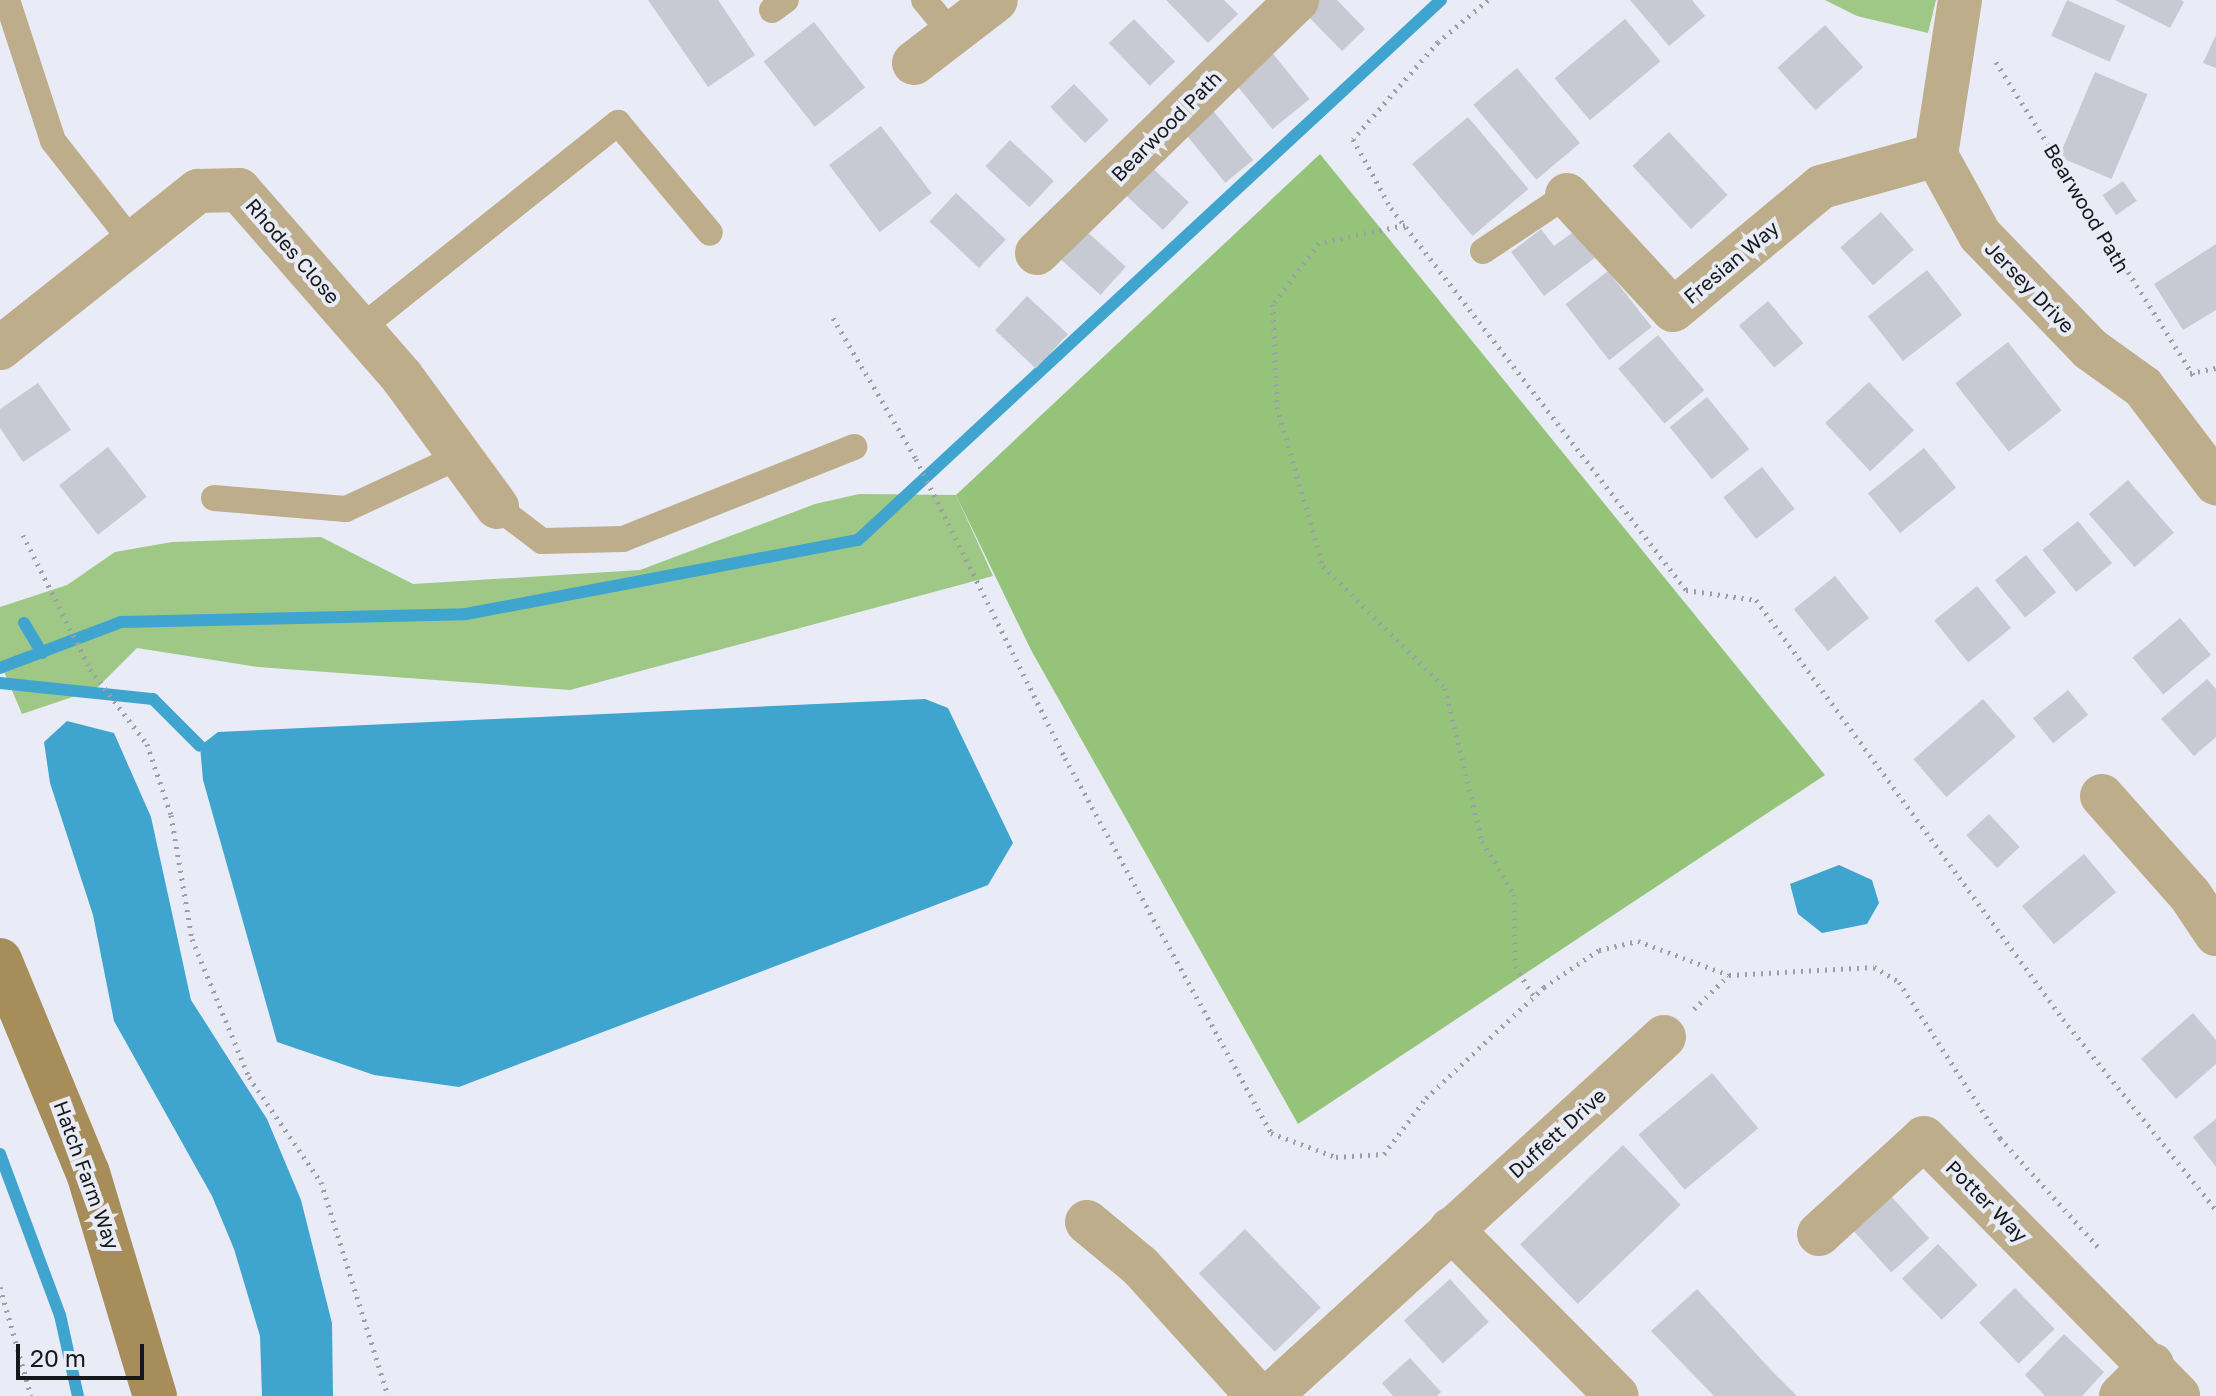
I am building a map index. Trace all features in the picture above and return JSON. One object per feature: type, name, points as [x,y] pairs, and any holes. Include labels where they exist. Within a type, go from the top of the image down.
[{"type":"street","points":[[914,63],[996,0]]},
{"type":"street","name":"Bearwood Path","points":[[1037,253],[1297,0]]},
{"type":"street","points":[[1936,155],[1960,0]]},
{"type":"street","name":"Fresian Way","points":[[1567,195],[1673,310],[1821,187],[1936,155]]},
{"type":"street","name":"Jersey Drive","points":[[1936,155],[1980,235],[2090,349],[2143,387],[2216,483]]},
{"type":"street","name":"Rhodes Close","points":[[0,348],[131,240],[198,191],[239,190],[361,328],[497,507]]},
{"type":"street","points":[[2102,796],[2203,886],[2216,934]]},
{"type":"street","name":"Hatch Farm Way","points":[[0,960],[88,1173],[155,1396]]},
{"type":"street","name":"Duffett Drive","points":[[1270,1396],[1664,1037]]},
{"type":"street","name":"Potter Way","points":[[1819,1234],[1924,1138],[2165,1380],[2121,1396]]},
{"type":"street","points":[[1087,1222],[1140,1266],[1258,1396]]},
{"type":"street","points":[[1451,1229],[1617,1396]]},
{"type":"lane","points":[[7,0],[53,141],[131,240]]},
{"type":"lane","points":[[924,0],[952,34]]},
{"type":"lane","points":[[361,328],[618,123],[710,233]]},
{"type":"lane","name":"Fresian Way","points":[[1483,251],[1567,195]]},
{"type":"lane","points":[[497,507],[542,541],[623,539],[854,447]]},
{"type":"lane","points":[[214,498],[346,509],[460,456]]},
{"type":"path","points":[[1488,0],[1438,42],[1353,139],[1405,225],[1686,590],[1756,600],[2063,1019],[2216,1210]]},
{"type":"path","name":"Bearwood Path","points":[[1988,50],[2200,385]]},
{"type":"path","points":[[1405,225],[1319,243],[1273,304],[1277,407],[1323,566],[1445,688],[1482,841],[1514,894],[1515,966],[1534,996]]},
{"type":"path","points":[[833,318],[916,459],[1065,758],[1271,1133],[1336,1157],[1384,1154],[1426,1098],[1534,996],[1599,950],[1638,941],[1729,975],[1874,967],[1899,982],[2000,1138],[2105,1255]]},
{"type":"path","points":[[23,535],[47,589],[90,669],[147,744],[171,815],[192,939],[249,1077],[321,1182],[388,1396]]},
{"type":"path","points":[[0,1287],[31,1396]]},
{"type":"green space","points":[[1825,0],[1936,0],[1928,33],[1857,16]]},
{"type":"green space","points":[[1320,154],[1825,775],[1298,1124],[1031,650],[956,495]]},
{"type":"green space","points":[[859,494],[956,495],[993,576],[570,690],[258,667],[137,648],[96,689],[22,714],[0,662],[0,607],[67,585],[115,552],[172,542],[321,537],[413,584],[640,570],[815,504]]},
{"type":"water","points":[[925,699],[948,708],[1013,843],[988,885],[459,1087],[374,1075],[277,1042],[203,780],[200,746],[218,732]]},
{"type":"water","points":[[67,721],[114,733],[151,817],[191,1000],[267,1119],[301,1200],[332,1323],[333,1396],[262,1396],[260,1336],[234,1249],[212,1196],[114,1021],[93,915],[50,783],[44,742]]},
{"type":"water","points":[[1839,865],[1872,880],[1879,903],[1867,924],[1822,933],[1798,914],[1790,884]]},
{"type":"building","points":[[648,0],[718,0],[755,55],[708,87]]},
{"type":"building","points":[[1166,0],[1224,0],[1238,14],[1208,43]]},
{"type":"building","points":[[1310,0],[1337,0],[1365,29],[1342,51],[1301,9]]},
{"type":"building","points":[[1630,0],[1692,0],[1705,16],[1669,46]]},
{"type":"building","points":[[2067,0],[2125,26],[2110,62],[2051,36]]},
{"type":"building","points":[[2115,0],[2181,0],[2184,2],[2170,28]]},
{"type":"building","points":[[1134,19],[1175,61],[1150,86],[1109,43]]},
{"type":"building","points":[[1625,19],[1660,61],[1590,120],[1555,78]]},
{"type":"building","points":[[814,22],[865,87],[815,127],[764,61]]},
{"type":"building","points":[[1825,25],[1863,67],[1816,110],[1777,68]]},
{"type":"building","points":[[2216,35],[2216,68],[2203,63]]},
{"type":"building","points":[[1270,50],[1310,99],[1272,129],[1233,80]]},
{"type":"building","points":[[1517,68],[1580,143],[1536,180],[1473,105]]},
{"type":"building","points":[[2095,72],[2147,94],[2112,179],[2059,157]]},
{"type":"building","points":[[1074,84],[1109,120],[1085,143],[1050,107]]},
{"type":"building","points":[[1211,108],[1253,160],[1225,183],[1183,131]]},
{"type":"building","points":[[1468,117],[1528,189],[1473,236],[1412,164]]},
{"type":"building","points":[[881,126],[932,193],[880,232],[829,165]]},
{"type":"building","points":[[1669,132],[1728,195],[1691,229],[1632,166]]},
{"type":"building","points":[[1010,140],[1054,181],[1029,207],[985,166]]},
{"type":"building","points":[[1148,164],[1189,202],[1163,230],[1122,192]]},
{"type":"building","points":[[2123,181],[2137,201],[2116,215],[2103,195]]},
{"type":"building","points":[[956,193],[1006,239],[979,268],[929,222]]},
{"type":"building","points":[[1881,212],[1914,250],[1873,285],[1840,247]]},
{"type":"building","points":[[1541,229],[1554,246],[1576,230],[1596,257],[1544,296],[1511,252]]},
{"type":"building","points":[[1085,230],[1126,267],[1100,295],[1060,258]]},
{"type":"building","points":[[2216,244],[2216,310],[2183,330],[2154,284]]},
{"type":"building","points":[[1927,270],[1962,315],[1903,361],[1868,316]]},
{"type":"building","points":[[1608,271],[1652,327],[1609,360],[1565,304]]},
{"type":"building","points":[[1027,296],[1068,334],[1036,369],[995,330]]},
{"type":"building","points":[[1768,301],[1803,343],[1774,368],[1739,325]]},
{"type":"building","points":[[1658,335],[1704,390],[1664,424],[1618,368]]},
{"type":"building","points":[[2008,342],[2062,411],[2009,452],[1955,383]]},
{"type":"building","points":[[1869,382],[1914,430],[1870,471],[1825,423]]},
{"type":"building","points":[[38,383],[71,430],[23,462],[0,428],[0,409]]},
{"type":"building","points":[[1707,397],[1749,449],[1712,479],[1670,427]]},
{"type":"building","points":[[108,447],[147,497],[98,535],[59,485]]},
{"type":"building","points":[[1924,448],[1956,488],[1900,533],[1868,493]]},
{"type":"building","points":[[1762,467],[1795,509],[1756,539],[1723,497]]},
{"type":"building","points":[[2128,480],[2174,533],[2135,567],[2089,514]]},
{"type":"building","points":[[2078,521],[2112,563],[2076,592],[2042,550]]},
{"type":"building","points":[[2026,555],[2056,592],[2025,617],[1995,580]]},
{"type":"building","points":[[1835,576],[1869,618],[1828,651],[1794,609]]},
{"type":"building","points":[[1977,586],[2011,628],[1968,663],[1934,621]]},
{"type":"building","points":[[2180,618],[2211,655],[2163,695],[2133,658]]},
{"type":"building","points":[[2207,679],[2216,689],[2216,737],[2194,756],[2161,719]]},
{"type":"building","points":[[2068,690],[2088,715],[2053,743],[2033,718]]},
{"type":"building","points":[[1983,699],[2016,737],[1946,797],[1914,759]]},
{"type":"building","points":[[1989,814],[2020,847],[1997,868],[1966,835]]},
{"type":"building","points":[[2084,854],[2116,892],[2054,944],[2022,906]]},
{"type":"building","points":[[2193,1013],[2216,1040],[2216,1064],[2176,1099],[2141,1059]]},
{"type":"building","points":[[1712,1073],[1758,1128],[1685,1190],[1638,1135]]},
{"type":"building","points":[[2216,1119],[2216,1167],[2193,1137]]},
{"type":"building","points":[[1623,1145],[1681,1205],[1578,1304],[1520,1244]]},
{"type":"building","points":[[1891,1196],[1929,1238],[1891,1272],[1853,1230]]},
{"type":"building","points":[[1245,1229],[1321,1307],[1275,1352],[1199,1273]]},
{"type":"building","points":[[1938,1244],[1978,1285],[1942,1320],[1902,1279]]},
{"type":"building","points":[[1450,1279],[1489,1322],[1443,1364],[1404,1320]]},
{"type":"building","points":[[2015,1288],[2055,1329],[2019,1364],[1979,1323]]},
{"type":"building","points":[[1697,1289],[1797,1396],[1714,1396],[1651,1331]]},
{"type":"building","points":[[2064,1334],[2104,1372],[2082,1396],[2045,1396],[2025,1375]]},
{"type":"building","points":[[1410,1358],[1441,1392],[1437,1396],[1393,1396],[1382,1383]]},
{"type":"waterway","points":[[0,668],[121,622],[466,614],[858,540],[1441,0]]},
{"type":"waterway","points":[[24,623],[42,653]]},
{"type":"waterway","points":[[0,683],[153,699],[200,746]]},
{"type":"waterway","points":[[0,1154],[60,1315],[78,1396]]}]
